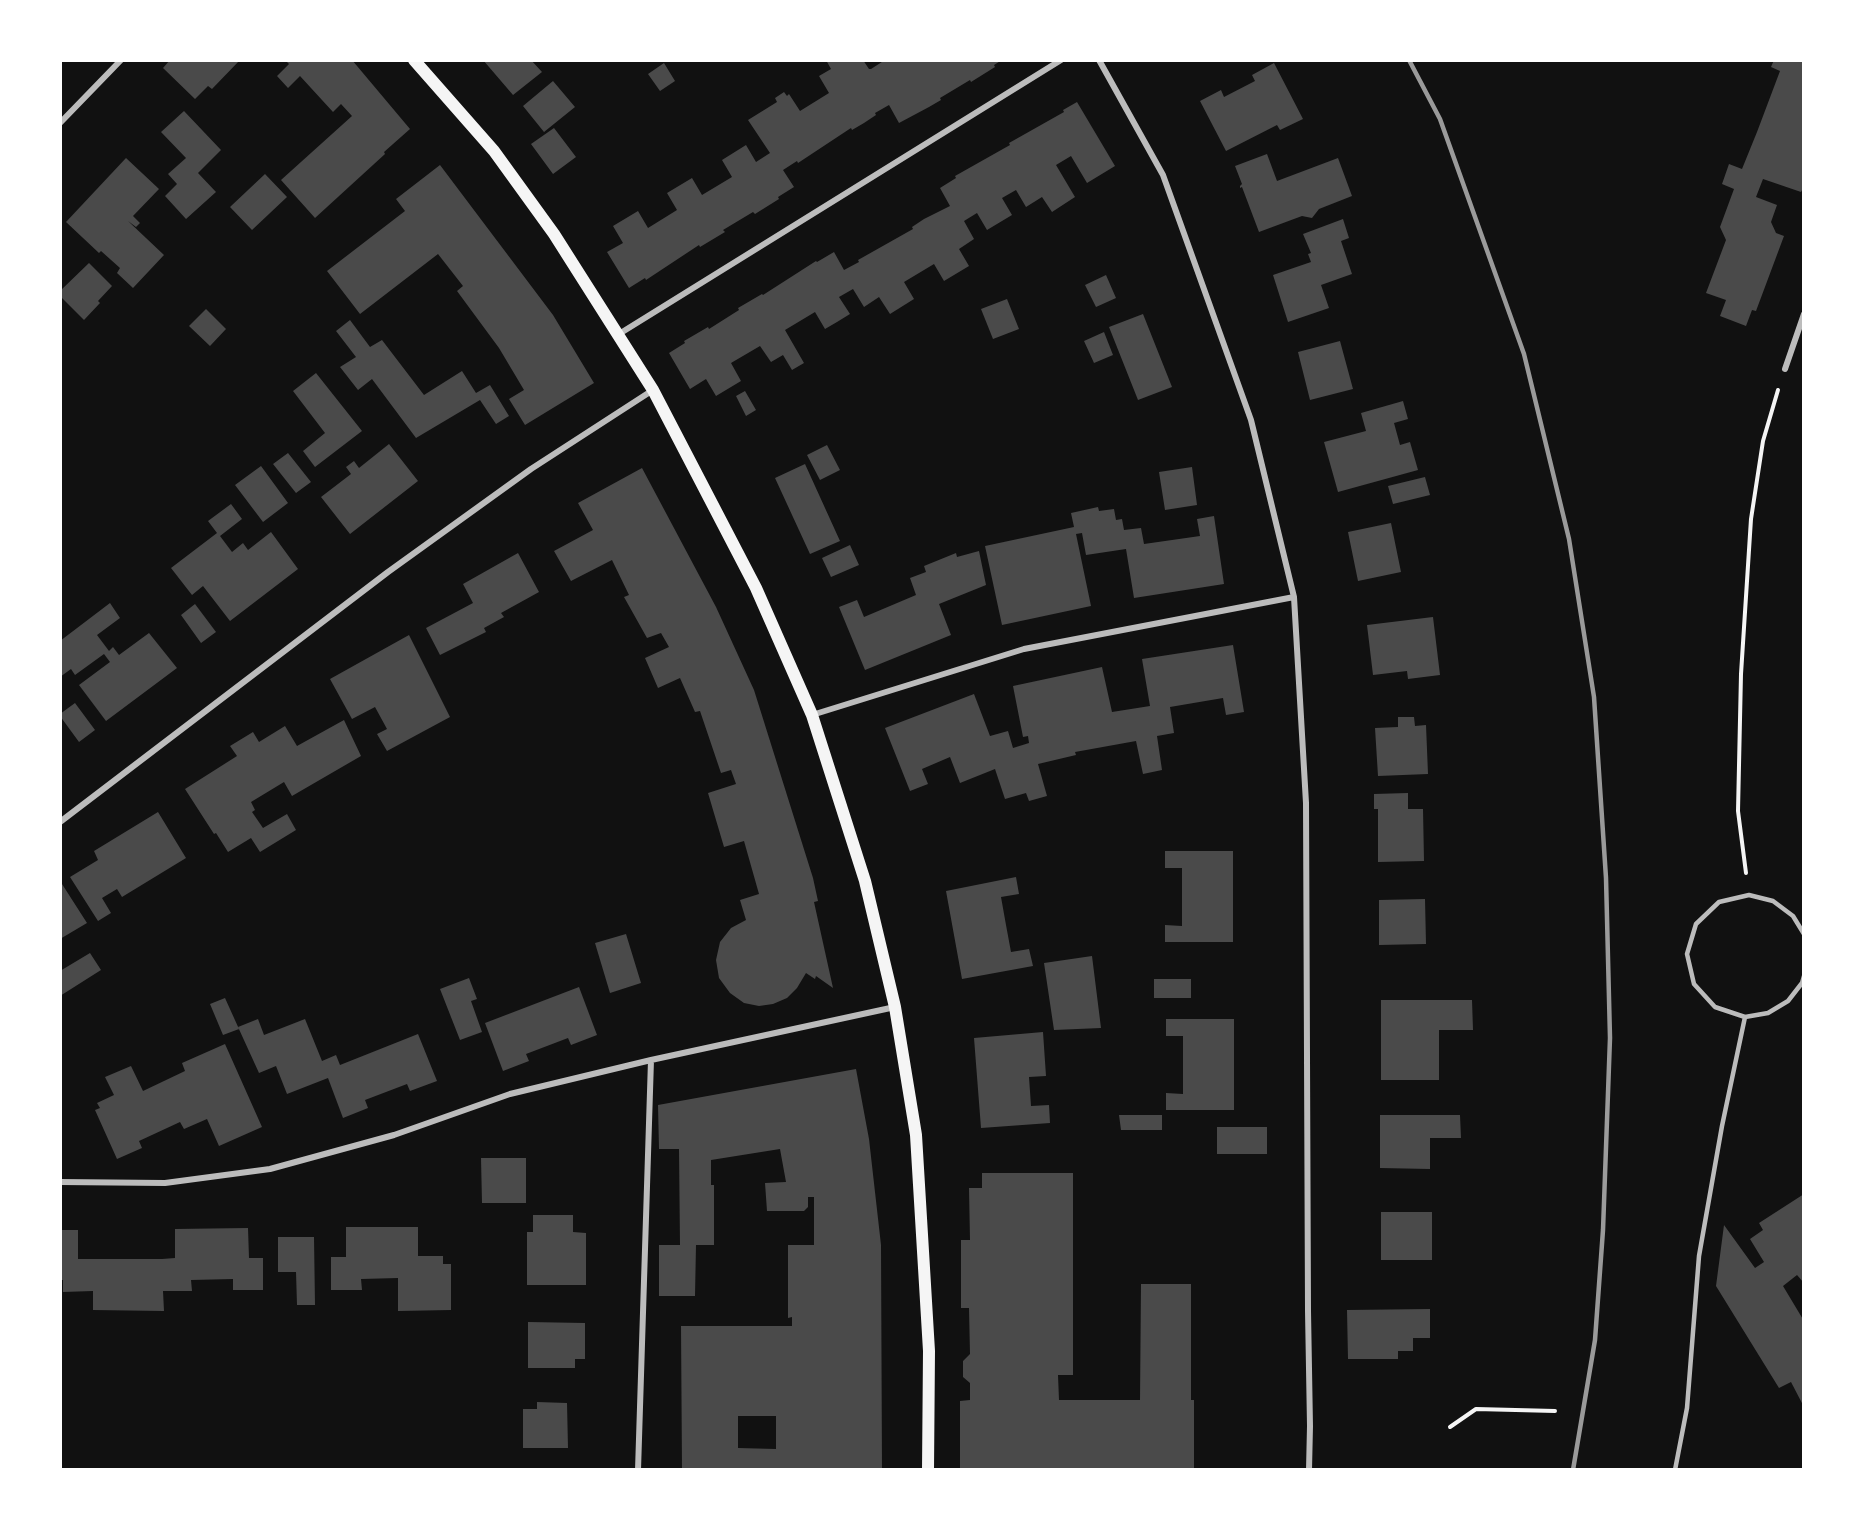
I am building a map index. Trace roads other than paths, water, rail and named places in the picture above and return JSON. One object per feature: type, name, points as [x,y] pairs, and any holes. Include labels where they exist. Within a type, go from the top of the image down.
[{"type":"main road","points":[[414,60],[494,150],[554,234],[619,334],[653,390],[756,588],[812,715],[864,881],[895,1007],[916,1135],[929,1351],[928,1470]]},
{"type":"street","points":[[60,123],[121,60]]},
{"type":"street","points":[[619,334],[1061,60]]},
{"type":"street","points":[[1098,60],[1163,175],[1251,420],[1294,597],[1306,803],[1309,1470]]},
{"type":"street","points":[[1785,369],[1804,314]]},
{"type":"street","points":[[60,822],[397,565],[531,468],[653,390]]},
{"type":"street","points":[[812,715],[1024,649],[1294,597]]},
{"type":"street","points":[[60,1182],[165,1183],[270,1169],[394,1135],[510,1094],[651,1060],[895,1007]]},
{"type":"street","points":[[639,1470],[651,1060]]},
{"type":"lane","points":[[1804,934],[1793,916],[1773,900],[1749,895],[1719,902],[1696,924],[1687,954],[1694,984],[1715,1007],[1745,1017],[1768,1013],[1788,1001],[1802,983],[1804,976]]},
{"type":"lane","points":[[1675,1470],[1687,1408],[1699,1256],[1722,1126],[1745,1017]]},
{"type":"railway","points":[[1409,60],[1440,119],[1524,354],[1569,539],[1594,697],[1606,878],[1610,1038],[1603,1230],[1595,1340],[1573,1470]]}]
